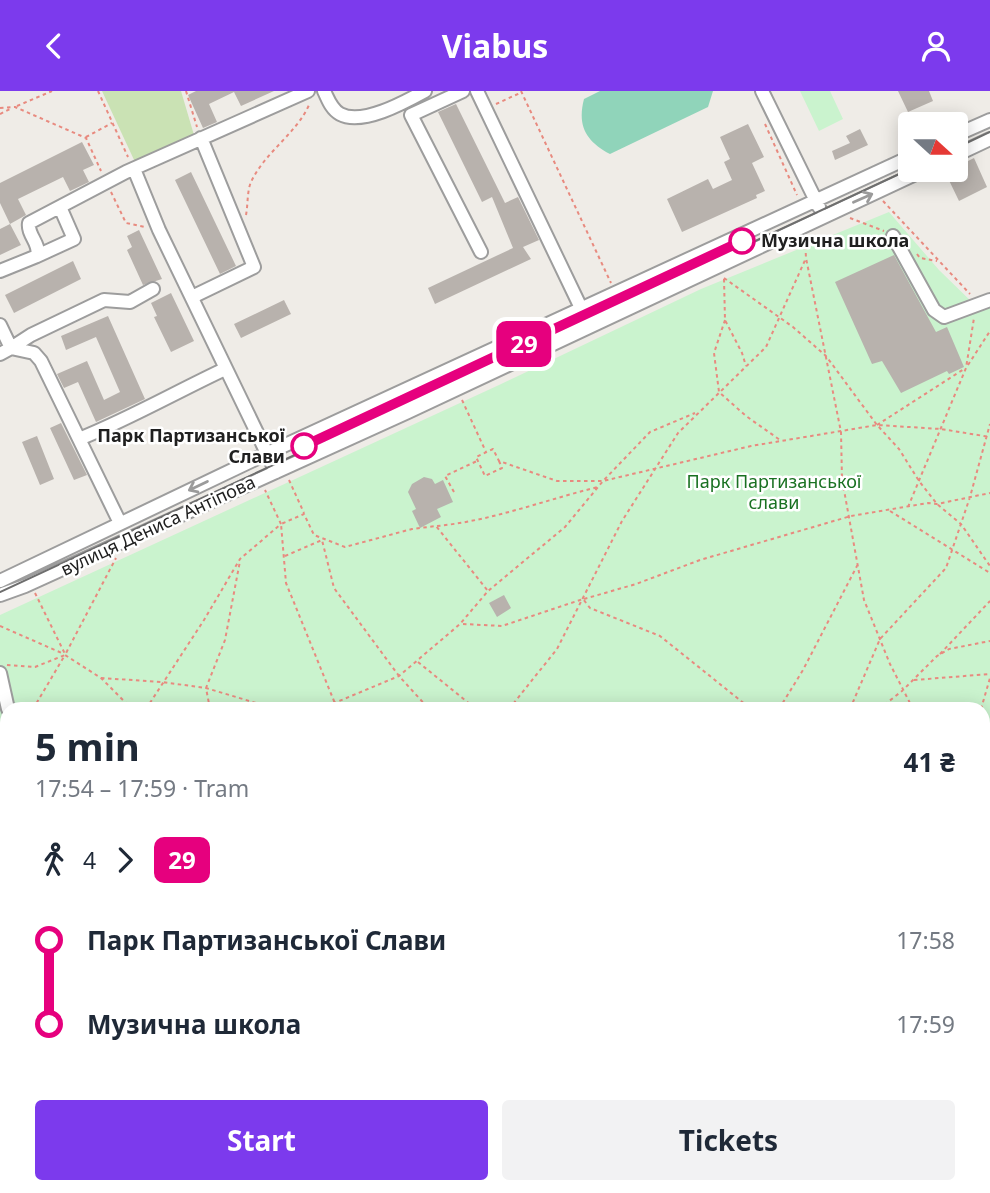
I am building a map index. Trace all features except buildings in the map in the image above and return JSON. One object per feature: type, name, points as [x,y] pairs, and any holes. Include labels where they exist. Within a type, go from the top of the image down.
[{"type":"street","points":[[324,91],[333,109],[340,114],[355,117],[377,113],[425,91]]},
{"type":"street","points":[[463,91],[411,115],[481,251]]},
{"type":"street","points":[[477,91],[581,308]]},
{"type":"street","points":[[762,91],[824,216]]},
{"type":"street","points":[[37,256],[39,249],[29,230],[29,223],[107,182],[201,138],[309,95]]},
{"type":"street","points":[[968,130],[990,120]]},
{"type":"street","points":[[192,297],[253,268],[254,264],[201,138]]},
{"type":"street","points":[[968,149],[990,139]]},
{"type":"street","name":"вулиця Дениса Антіпова","points":[[0,581],[268,453],[898,162]]},
{"type":"street","points":[[134,169],[159,230],[225,369],[268,453],[282,474]]},
{"type":"street","name":"вулиця Дениса Антіпова","points":[[0,595],[282,474],[898,182]]},
{"type":"street","points":[[0,271],[74,239],[60,207]]},
{"type":"street","points":[[893,236],[934,310],[943,317],[982,303]]},
{"type":"street","points":[[6,351],[31,335],[104,300],[130,302],[153,289]]},
{"type":"street","points":[[0,325],[6,351]]},
{"type":"street","points":[[6,351],[34,353],[41,361],[120,523]]},
{"type":"street","points":[[79,439],[118,424],[167,396],[225,369]]},
{"type":"street","points":[[0,673],[6,702]]},
{"type":"path","points":[[0,114],[52,91]]},
{"type":"path","points":[[98,91],[134,169]]},
{"type":"path","points":[[187,91],[201,138]]},
{"type":"path","points":[[485,109],[521,92],[611,283]]},
{"type":"path","points":[[244,239],[250,184],[269,154],[303,117],[309,95]]},
{"type":"path","points":[[0,108],[15,107],[86,138],[126,223],[159,230]]},
{"type":"path","points":[[86,138],[112,123]]},
{"type":"path","points":[[765,124],[797,197]]},
{"type":"path","points":[[875,192],[982,303],[966,368],[908,507]]},
{"type":"path","points":[[801,227],[805,235],[806,258],[841,432],[842,479],[864,600],[909,702]]},
{"type":"path","points":[[515,702],[557,649],[622,521],[678,433],[766,347],[806,258]]},
{"type":"path","points":[[723,272],[725,320],[713,353],[719,392],[746,416],[781,440]]},
{"type":"path","points":[[724,278],[778,316],[827,356],[877,425],[899,449],[919,481],[937,504],[961,524],[990,566]]},
{"type":"path","points":[[725,320],[746,367]]},
{"type":"path","points":[[877,425],[966,368],[990,331]]},
{"type":"path","points":[[459,394],[486,453]]},
{"type":"path","points":[[264,488],[281,524],[286,583],[334,701],[399,676],[460,624],[488,591],[565,527],[603,481],[650,432],[698,411]]},
{"type":"path","points":[[853,702],[880,639],[946,568],[970,497],[990,424]]},
{"type":"path","points":[[499,461],[557,481],[603,481],[781,440],[877,425],[941,429],[988,437]]},
{"type":"path","points":[[493,449],[502,468],[485,476],[477,457],[486,453],[493,449]]},
{"type":"path","points":[[454,492],[445,476],[478,461]]},
{"type":"path","points":[[282,474],[314,535],[321,540],[345,547],[412,529],[475,521],[598,487]]},
{"type":"path","points":[[460,624],[502,626],[636,584],[700,560],[850,516],[928,503],[937,504],[990,493]]},
{"type":"path","points":[[890,511],[990,573]]},
{"type":"path","points":[[150,702],[240,559],[281,524],[304,514]]},
{"type":"path","points":[[436,526],[488,591]]},
{"type":"path","points":[[284,556],[321,540]]},
{"type":"path","points":[[321,540],[334,588],[399,676],[423,702]]},
{"type":"path","points":[[37,702],[120,551]]},
{"type":"path","points":[[209,702],[206,688],[225,641],[240,559]]},
{"type":"path","points":[[783,702],[859,563]]},
{"type":"path","points":[[35,592],[65,655]]},
{"type":"path","points":[[583,599],[590,608],[660,636],[742,702]]},
{"type":"path","points":[[888,702],[913,681],[990,601]]},
{"type":"path","points":[[0,626],[65,655],[101,678],[125,702]]},
{"type":"path","points":[[937,656],[949,649],[990,641]]},
{"type":"path","points":[[0,665],[35,667],[65,655]]},
{"type":"path","points":[[417,661],[467,702]]},
{"type":"path","points":[[913,681],[990,676],[983,702]]},
{"type":"path","points":[[101,678],[206,688],[253,702]]},
{"type":"green space","points":[[102,91],[181,91],[194,135],[135,162]]},
{"type":"green space","points":[[600,91],[713,91],[708,107],[610,154],[589,138],[583,125],[584,99]]},
{"type":"green space","points":[[800,91],[830,91],[843,119],[819,131]]},
{"type":"green space","name":"Парк Партизанської слави","points":[[889,212],[939,270],[978,308],[990,303],[990,702],[0,702],[0,615],[701,289]]},
{"type":"tram line","points":[[968,142],[990,132]]},
{"type":"tram line","points":[[0,592],[898,175]]},
{"type":"tram line","name":"29","points":[[304,446],[742,241]]},
{"type":"place","name":"Музична школа","points":[[742,241]]},
{"type":"place","name":"Парк Партизанської Слави","points":[[304,446]]}]
